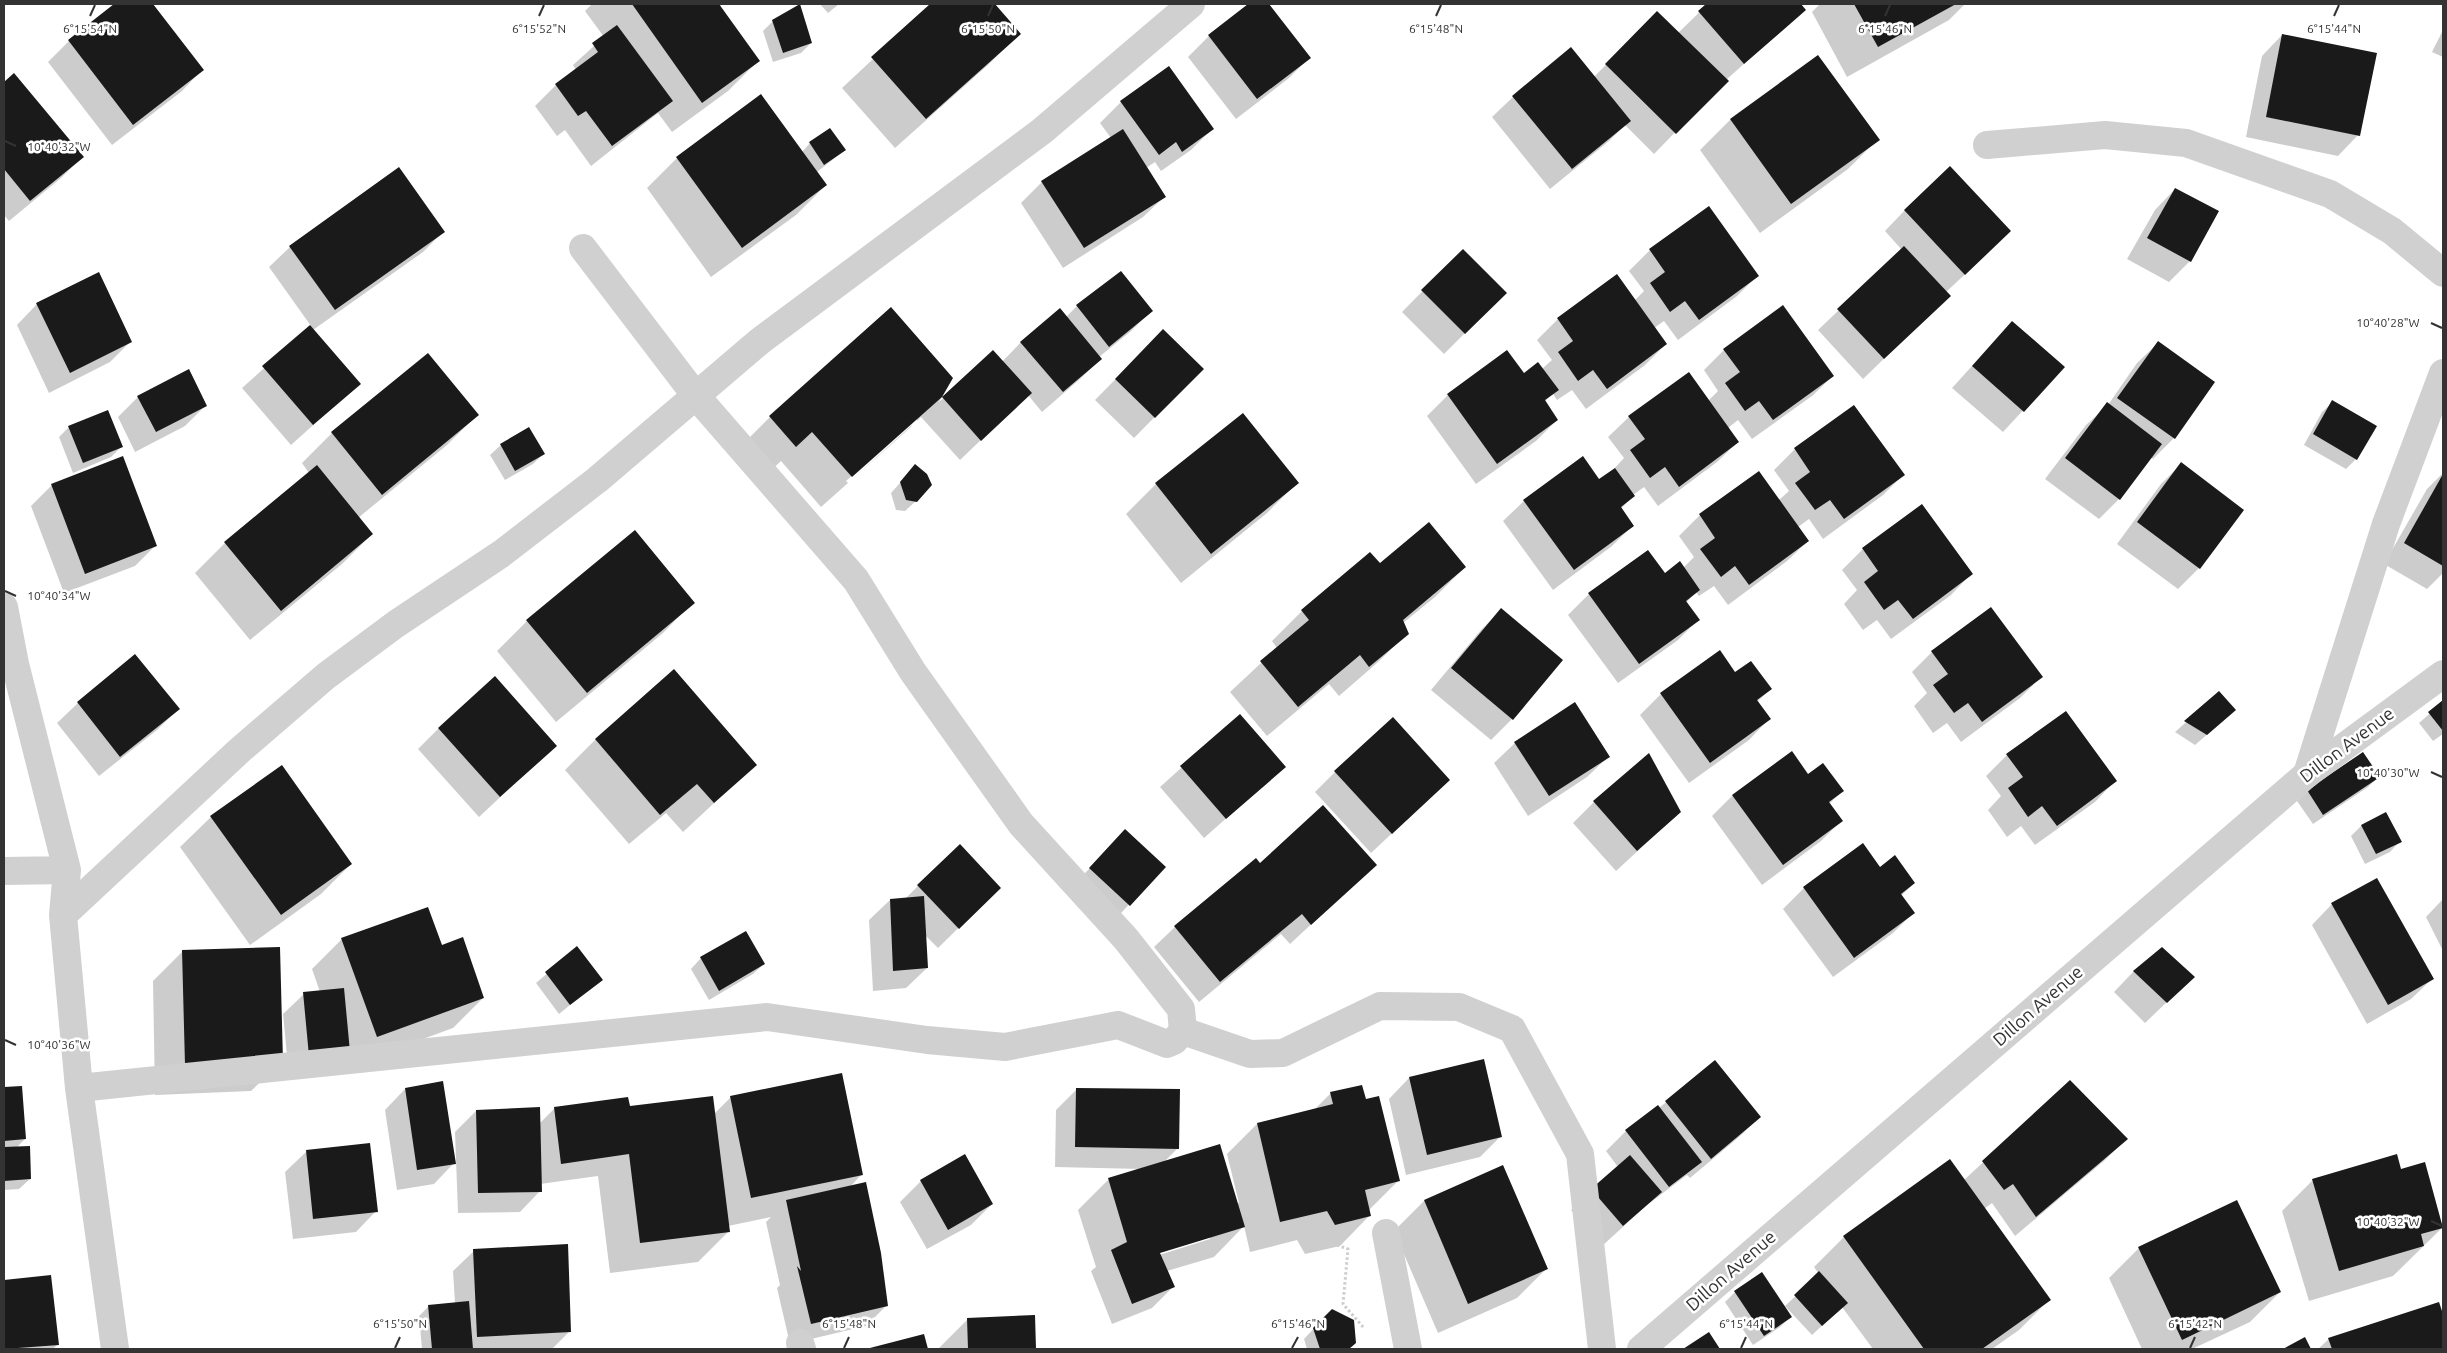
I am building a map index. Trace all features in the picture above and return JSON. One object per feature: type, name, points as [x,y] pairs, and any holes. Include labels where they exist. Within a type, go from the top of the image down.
[{"type":"street","points":[[63,915],[240,750],[326,676],[396,624],[501,554],[597,480],[760,341],[1042,131],[1182,7]]},
{"type":"street","points":[[1987,145],[2106,135],[2186,143],[2330,194],[2392,231],[2443,273]]},
{"type":"street","points":[[79,1088],[767,1017],[927,1040],[1005,1047],[1118,1025],[1167,1044],[1174,1041],[1183,1031],[1181,1009],[1126,938],[1021,824],[913,672],[856,580],[696,396],[583,248]]},
{"type":"street","points":[[2307,774],[2386,524],[2443,373]]},
{"type":"street","points":[[4,607],[15,664],[67,870],[63,915],[79,1088],[115,1349]]},
{"type":"street","name":"Dillon Avenue","points":[[1641,1349],[2307,774],[2443,674]]},
{"type":"street","points":[[4,871],[67,870]]},
{"type":"street","points":[[1183,1031],[1250,1054],[1283,1054],[1380,1006],[1458,1007],[1512,1029],[1580,1154],[1602,1349]]},
{"type":"street","points":[[1386,1233],[1406,1337]]},
{"type":"path","points":[[1290,1228],[1348,1249],[1342,1304],[1364,1328],[1406,1337]]},
{"type":"building","points":[[114,4],[153,4],[204,70],[133,125],[68,40]]},
{"type":"building","points":[[632,4],[719,4],[760,61],[702,103]]},
{"type":"building","points":[[800,4],[812,43],[783,53],[772,20]]},
{"type":"building","points":[[930,4],[995,4],[1021,34],[926,119],[871,57]]},
{"type":"building","points":[[1248,4],[1269,4],[1311,58],[1257,99],[1208,35]]},
{"type":"building","points":[[1706,4],[1801,4],[1806,10],[1744,64],[1698,11]]},
{"type":"building","points":[[1854,4],[1956,4],[1878,47]]},
{"type":"building","points":[[1657,11],[1729,81],[1676,134],[1605,64]]},
{"type":"building","points":[[617,25],[673,101],[612,146],[586,111],[578,116],[555,84],[598,52],[592,43]]},
{"type":"building","points":[[2282,34],[2377,53],[2360,136],[2266,117]]},
{"type":"building","points":[[1571,47],[1631,121],[1572,169],[1512,96]]},
{"type":"building","points":[[1818,55],[1880,140],[1791,204],[1730,119]]},
{"type":"building","points":[[1169,66],[1214,129],[1182,152],[1176,142],[1159,155],[1120,101]]},
{"type":"building","points":[[14,73],[84,157],[30,201],[4,169],[4,82]]},
{"type":"building","points":[[761,94],[827,185],[742,248],[676,157]]},
{"type":"building","points":[[830,128],[846,150],[824,165],[809,142]]},
{"type":"building","points":[[1123,129],[1166,197],[1084,248],[1041,181]]},
{"type":"building","points":[[1950,166],[2011,231],[1965,275],[1904,210]]},
{"type":"building","points":[[399,167],[445,232],[335,310],[289,246]]},
{"type":"building","points":[[2175,188],[2219,211],[2191,262],[2147,238]]},
{"type":"building","points":[[1709,206],[1759,276],[1699,320],[1685,301],[1670,312],[1650,283],[1665,272],[1649,249]]},
{"type":"building","points":[[1904,246],[1951,296],[1884,359],[1837,309]]},
{"type":"building","points":[[1463,249],[1507,293],[1465,334],[1421,290]]},
{"type":"building","points":[[1121,271],[1153,311],[1109,347],[1076,305]]},
{"type":"building","points":[[99,272],[132,342],[70,373],[36,303]]},
{"type":"building","points":[[1617,274],[1667,344],[1607,389],[1593,370],[1578,381],[1558,352],[1573,341],[1557,318]]},
{"type":"building","points":[[1783,305],[1834,376],[1773,420],[1759,401],[1745,411],[1725,383],[1740,372],[1723,349]]},
{"type":"building","points":[[891,307],[953,378],[942,397],[852,477],[812,432],[796,447],[769,416]]},
{"type":"building","points":[[1060,308],[1102,359],[1063,392],[1020,342]]},
{"type":"building","points":[[2012,321],[2065,367],[2024,412],[1972,366]]},
{"type":"building","points":[[310,325],[361,384],[313,425],[262,366]]},
{"type":"building","points":[[1163,329],[1204,369],[1155,418],[1115,379]]},
{"type":"building","points":[[2158,341],[2215,382],[2175,439],[2117,398]]},
{"type":"building","points":[[993,350],[1032,393],[981,441],[942,397]]},
{"type":"building","points":[[1507,350],[1524,373],[1538,362],[1559,390],[1545,400],[1558,420],[1497,464],[1447,394]]},
{"type":"building","points":[[428,353],[479,415],[382,495],[331,432]]},
{"type":"building","points":[[189,369],[207,406],[156,432],[137,396]]},
{"type":"building","points":[[1689,372],[1739,442],[1679,487],[1665,467],[1650,478],[1630,450],[1645,439],[1628,416]]},
{"type":"building","points":[[2332,400],[2377,426],[2357,460],[2313,434]]},
{"type":"building","points":[[2107,402],[2162,444],[2120,500],[2065,458]]},
{"type":"building","points":[[1854,405],[1905,475],[1844,519],[1830,500],[1815,510],[1795,483],[1810,472],[1794,448]]},
{"type":"building","points":[[108,410],[123,447],[83,463],[68,426]]},
{"type":"building","points":[[1243,413],[1299,483],[1211,554],[1155,483]]},
{"type":"building","points":[[529,427],[545,454],[515,471],[500,444]]},
{"type":"building","points":[[123,456],[157,546],[85,574],[51,484]]},
{"type":"building","points":[[1583,456],[1599,479],[1615,468],[1635,496],[1621,507],[1634,526],[1574,570],[1523,500]]},
{"type":"building","points":[[2181,462],[2244,510],[2200,569],[2137,522]]},
{"type":"building","points":[[915,464],[927,474],[932,485],[917,502],[906,500],[900,482]]},
{"type":"building","points":[[317,465],[373,534],[281,611],[224,542]]},
{"type":"building","points":[[1759,471],[1809,541],[1749,585],[1735,566],[1721,577],[1700,549],[1715,538],[1699,514]]},
{"type":"building","points":[[2443,474],[2443,566],[2404,543]]},
{"type":"building","points":[[1922,504],[1973,574],[1913,619],[1898,600],[1884,610],[1864,582],[1878,571],[1862,548]]},
{"type":"building","points":[[1429,522],[1466,567],[1403,620],[1409,634],[1369,667],[1360,655],[1298,707],[1260,661],[1309,620],[1301,610],[1370,552],[1380,563]]},
{"type":"building","points":[[635,530],[695,603],[587,693],[526,620]]},
{"type":"building","points":[[1648,550],[1665,573],[1680,561],[1700,590],[1686,601],[1700,620],[1639,664],[1588,593]]},
{"type":"building","points":[[1991,607],[2043,677],[1982,722],[1968,703],[1954,713],[1933,685],[1948,674],[1931,651]]},
{"type":"building","points":[[1501,608],[1563,660],[1513,720],[1451,668]]},
{"type":"building","points":[[1720,650],[1735,672],[1751,661],[1772,689],[1757,700],[1771,719],[1710,763],[1660,693]]},
{"type":"building","points":[[135,654],[180,709],[120,757],[77,702]]},
{"type":"building","points":[[674,669],[757,765],[714,803],[697,784],[660,815],[595,739]]},
{"type":"building","points":[[495,676],[557,746],[500,797],[438,728]]},
{"type":"building","points":[[2219,691],[2236,710],[2207,735],[2184,721]]},
{"type":"building","points":[[2443,700],[2443,731],[2428,712]]},
{"type":"building","points":[[1575,702],[1610,757],[1549,796],[1514,742]]},
{"type":"building","points":[[2066,711],[2117,781],[2057,826],[2042,806],[2028,817],[2008,788],[2023,777],[2006,754]]},
{"type":"building","points":[[1240,714],[1286,767],[1226,819],[1180,766]]},
{"type":"building","points":[[1393,717],[1450,780],[1392,834],[1334,771]]},
{"type":"building","points":[[1792,751],[1808,774],[1823,763],[1844,791],[1829,802],[1843,821],[1783,865],[1732,795]]},
{"type":"building","points":[[2363,752],[2380,777],[2323,815],[2307,790]]},
{"type":"building","points":[[1649,753],[1681,812],[1637,851],[1593,801]]},
{"type":"building","points":[[282,765],[352,864],[281,915],[210,816]]},
{"type":"building","points":[[1323,805],[1377,865],[1311,925],[1302,914],[1220,982],[1174,926],[1256,858],[1260,863]]},
{"type":"building","points":[[2386,812],[2402,842],[2376,854],[2361,825]]},
{"type":"building","points":[[1125,829],[1166,867],[1130,906],[1089,868]]},
{"type":"building","points":[[1863,843],[1880,867],[1895,855],[1915,883],[1901,894],[1915,913],[1854,958],[1803,887]]},
{"type":"building","points":[[960,844],[1001,888],[959,929],[917,885]]},
{"type":"building","points":[[2377,878],[2434,979],[2388,1005],[2331,903]]},
{"type":"building","points":[[924,896],[928,968],[893,971],[890,899]]},
{"type":"building","points":[[428,907],[442,945],[463,937],[484,998],[377,1037],[341,938]]},
{"type":"building","points":[[746,931],[765,964],[719,991],[700,957]]},
{"type":"building","points":[[577,946],[603,980],[570,1005],[545,972]]},
{"type":"building","points":[[280,947],[283,1062],[185,1065],[182,950]]},
{"type":"building","points":[[2162,947],[2195,977],[2167,1003],[2133,971]]},
{"type":"building","points":[[344,988],[350,1052],[309,1056],[303,992]]},
{"type":"building","points":[[1484,1059],[1502,1137],[1427,1155],[1409,1077]]},
{"type":"building","points":[[1715,1060],[1761,1117],[1711,1159],[1665,1101]]},
{"type":"building","points":[[842,1073],[863,1175],[751,1198],[730,1096]]},
{"type":"building","points":[[2070,1080],[2128,1139],[2036,1217],[2013,1184],[2004,1190],[1982,1161]]},
{"type":"building","points":[[443,1081],[456,1164],[417,1170],[405,1088]]},
{"type":"building","points":[[1362,1085],[1366,1099],[1379,1096],[1400,1181],[1365,1190],[1371,1216],[1335,1225],[1327,1211],[1280,1222],[1257,1123],[1333,1104],[1330,1092]]},
{"type":"building","points":[[22,1086],[26,1139],[4,1141],[4,1087]]},
{"type":"building","points":[[1076,1088],[1180,1089],[1179,1149],[1075,1147]]},
{"type":"building","points":[[713,1096],[730,1232],[640,1243],[629,1154],[561,1164],[554,1107],[628,1097],[630,1106]]},
{"type":"building","points":[[1658,1105],[1702,1162],[1669,1187],[1625,1130]]},
{"type":"building","points":[[540,1107],[542,1192],[478,1193],[476,1110]]},
{"type":"building","points":[[370,1143],[378,1212],[313,1219],[306,1150]]},
{"type":"building","points":[[1220,1144],[1245,1227],[1160,1253],[1175,1287],[1132,1304],[1111,1250],[1127,1242],[1108,1178]]},
{"type":"building","points":[[30,1146],[31,1179],[4,1181],[4,1147]]},
{"type":"building","points":[[965,1154],[993,1204],[948,1230],[920,1180]]},
{"type":"building","points":[[2397,1154],[2401,1169],[2425,1162],[2443,1228],[2421,1234],[2424,1246],[2339,1271],[2312,1179]]},
{"type":"building","points":[[1630,1155],[1662,1192],[1623,1226],[1591,1189]]},
{"type":"building","points":[[1950,1159],[2051,1300],[1982,1349],[1924,1349],[1843,1236]]},
{"type":"building","points":[[1503,1165],[1548,1269],[1468,1304],[1424,1200]]},
{"type":"building","points":[[866,1182],[881,1253],[888,1306],[811,1324],[797,1266],[801,1271],[786,1200]]},
{"type":"building","points":[[2237,1200],[2281,1292],[2182,1340],[2138,1247]]},
{"type":"building","points":[[568,1244],[571,1332],[477,1337],[473,1249]]},
{"type":"building","points":[[1819,1271],[1848,1303],[1822,1326],[1794,1295]]},
{"type":"building","points":[[1762,1272],[1792,1317],[1764,1336],[1734,1291]]},
{"type":"building","points":[[51,1275],[59,1345],[4,1349],[4,1280]]},
{"type":"building","points":[[469,1301],[473,1349],[432,1349],[428,1305]]},
{"type":"building","points":[[2439,1302],[2443,1314],[2443,1349],[2332,1349],[2328,1338]]},
{"type":"building","points":[[1332,1309],[1354,1320],[1356,1343],[1349,1349],[1320,1349],[1313,1328]]},
{"type":"building","points":[[1035,1315],[1036,1349],[968,1349],[967,1318]]},
{"type":"building","points":[[1709,1332],[1720,1349],[1683,1349]]},
{"type":"building","points":[[924,1334],[928,1349],[866,1349]]},
{"type":"building","points":[[2305,1337],[2311,1349],[2283,1349]]}]
